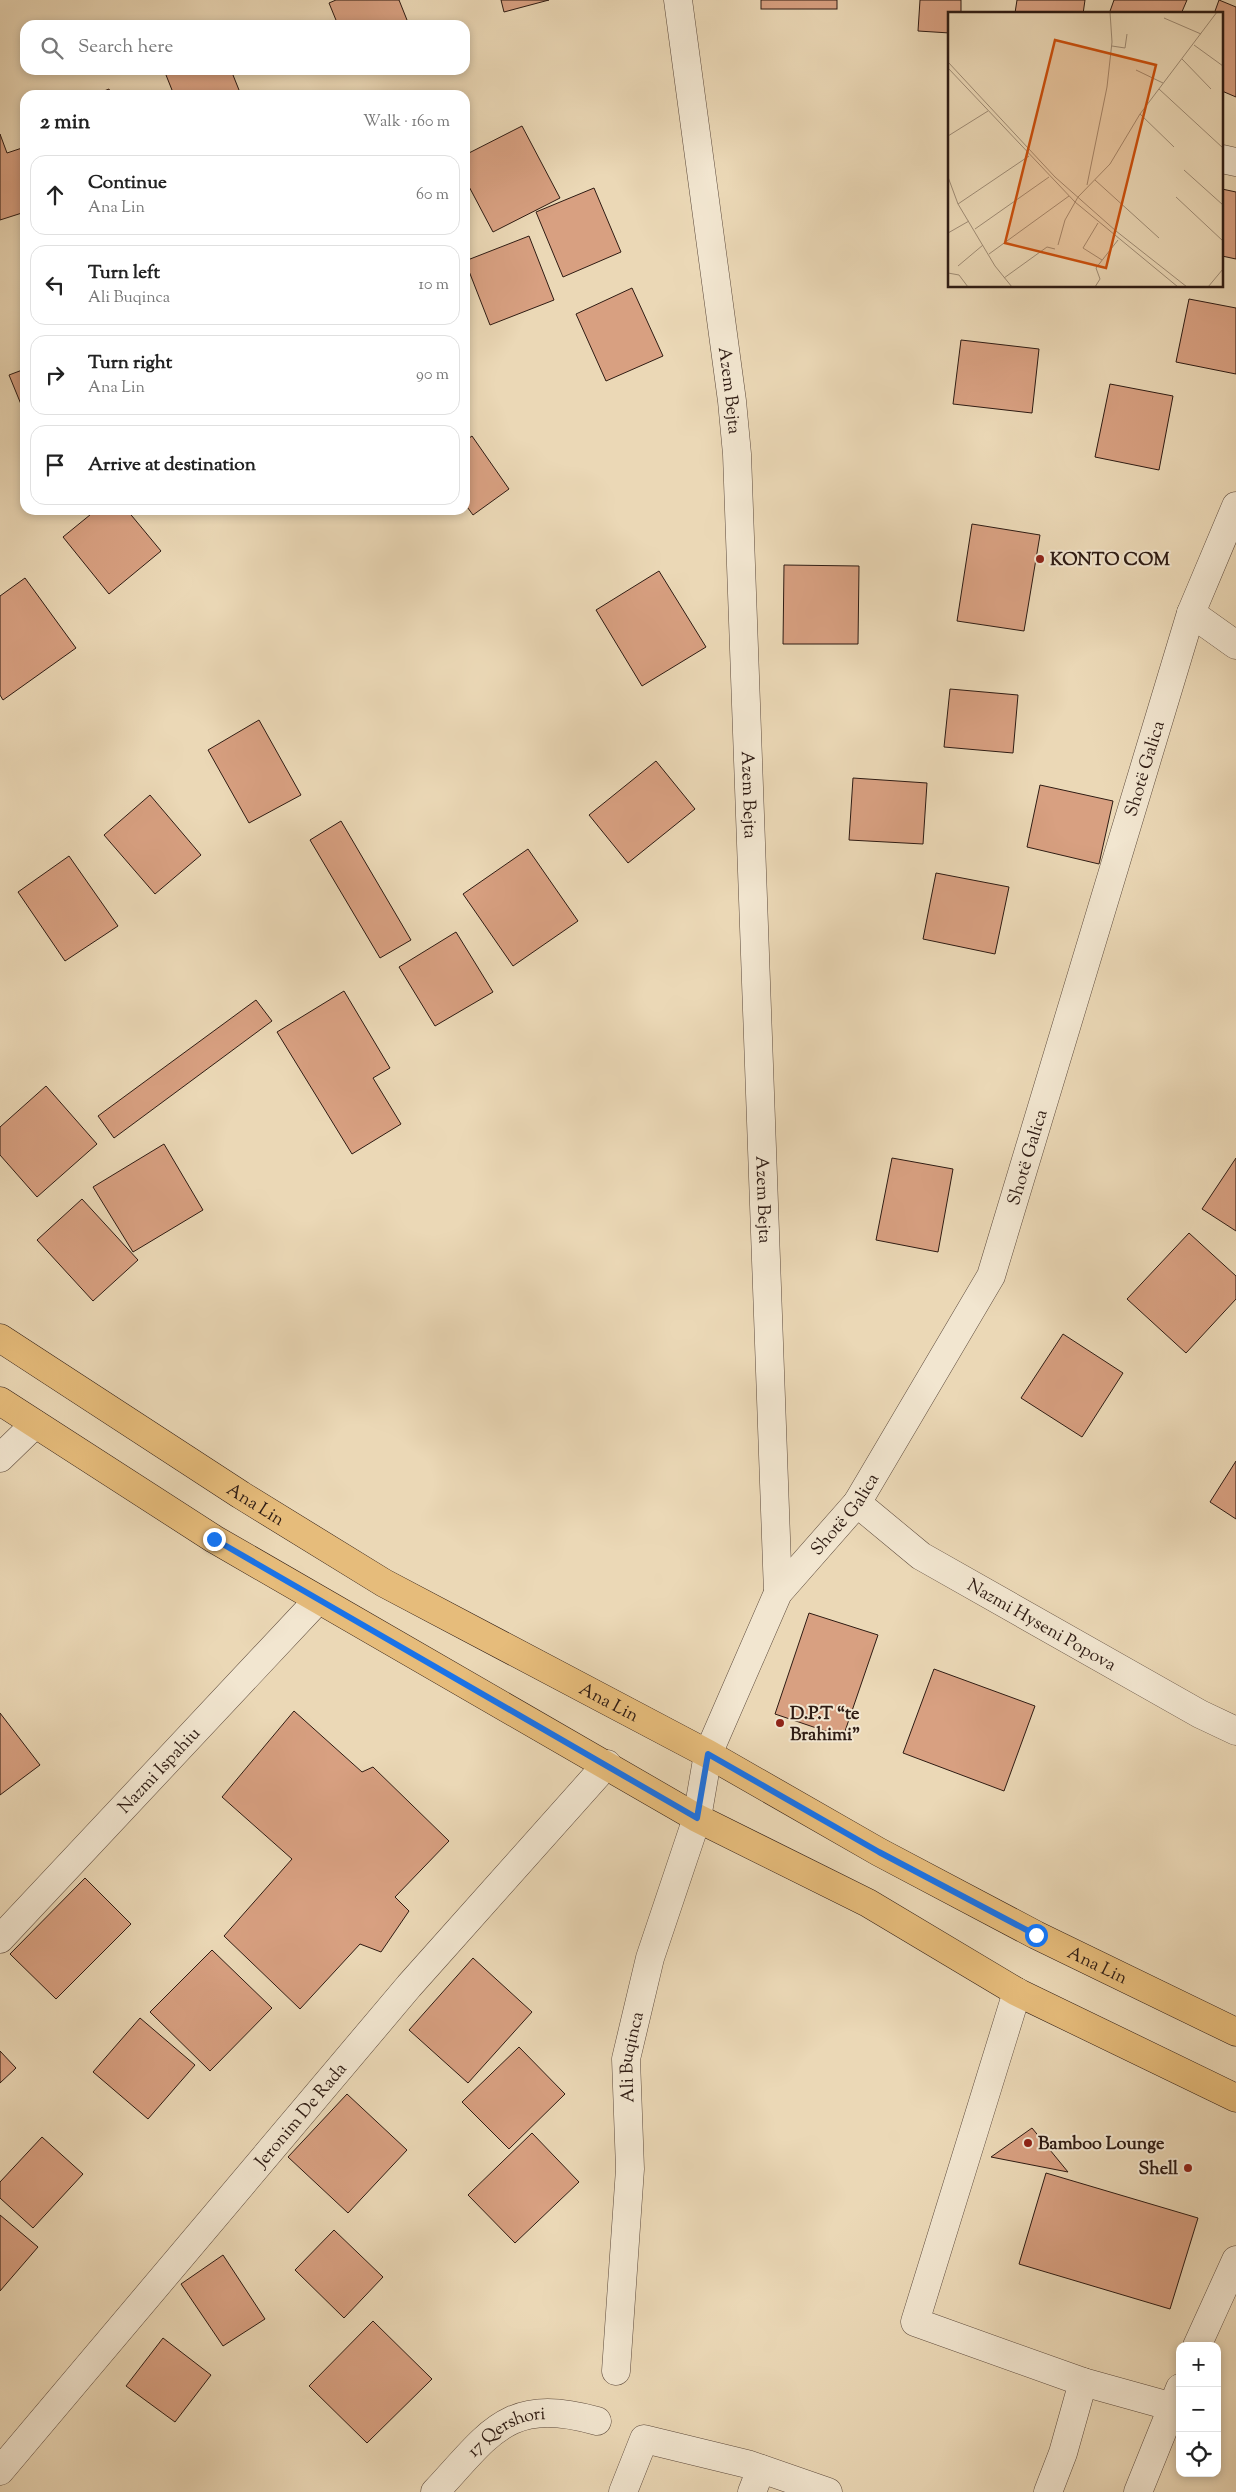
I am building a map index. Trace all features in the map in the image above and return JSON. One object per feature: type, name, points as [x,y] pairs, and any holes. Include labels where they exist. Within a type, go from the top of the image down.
[{"type":"main road","name":"Ana Lin","points":[[0,1338],[241,1495],[384,1583],[708,1754],[879,1852],[1036,1935],[1236,2032]]},
{"type":"main road","points":[[0,1402],[214,1539],[317,1600],[607,1764],[697,1818],[868,1902],[1017,1992],[1236,2098]]},
{"type":"street","name":"Azem Bejta","points":[[678,0],[732,401],[737,464],[778,1593]]},
{"type":"street","name":"Shotë Galica","points":[[708,1754],[778,1593],[857,1503],[990,1276],[1191,613],[1236,506]]},
{"type":"street","points":[[1191,613],[1236,645]]},
{"type":"street","points":[[0,1458],[35,1424]]},
{"type":"street","name":"Nazmi Hyseni Popova","points":[[857,1503],[921,1556],[1200,1714],[1236,1731]]},
{"type":"street","name":"Nazmi Ispahiu","points":[[0,1939],[317,1600]]},
{"type":"street","name":"Ali Buqinca","points":[[616,2371],[630,2169],[626,2059],[650,1958],[697,1818],[708,1754]]},
{"type":"street","name":"Jeronim De Rada","points":[[0,2471],[409,1986],[607,1764]]},
{"type":"street","points":[[1017,1992],[915,2322],[1083,2382],[1176,2397],[1138,2492]]},
{"type":"street","points":[[1198,2342],[1236,2260]]},
{"type":"street","points":[[1048,2492],[1063,2453],[1083,2382]]},
{"type":"street","name":"17 Qershori","points":[[435,2492],[501,2424],[530,2412],[569,2413],[597,2421]]},
{"type":"street","points":[[622,2492],[644,2439],[757,2481],[828,2492]]},
{"type":"building","points":[[336,0],[399,0],[407,20],[336,20],[329,3]]},
{"type":"building","points":[[501,0],[549,0],[504,12]]},
{"type":"building","points":[[761,0],[837,0],[837,9],[761,9]]},
{"type":"building","points":[[920,0],[961,0],[961,12],[948,12],[948,33],[918,31]]},
{"type":"building","points":[[1017,0],[1085,0],[1083,12],[1015,12]]},
{"type":"building","points":[[1114,0],[1187,0],[1182,12],[1110,12]]},
{"type":"building","points":[[1219,0],[1236,7],[1236,97],[1224,92],[1224,12],[1215,12]]},
{"type":"building","points":[[166,75],[233,75],[239,90],[172,90]]},
{"type":"building","points":[[522,126],[560,198],[493,232],[470,188],[470,152]]},
{"type":"building","points":[[0,134],[7,153],[20,149],[20,214],[0,220]]},
{"type":"building","points":[[594,188],[621,252],[563,277],[536,212]]},
{"type":"building","points":[[1224,189],[1236,192],[1236,259],[1224,256]]},
{"type":"building","points":[[529,236],[554,300],[490,325],[470,274],[470,259]]},
{"type":"building","points":[[632,288],[663,356],[606,381],[576,314]]},
{"type":"building","points":[[1189,299],[1236,308],[1236,374],[1176,362]]},
{"type":"building","points":[[961,340],[1039,349],[1032,413],[953,404]]},
{"type":"building","points":[[20,371],[20,402],[9,375]]},
{"type":"building","points":[[1110,384],[1173,396],[1159,470],[1095,457]]},
{"type":"building","points":[[472,436],[509,489],[473,515],[470,511],[470,437]]},
{"type":"building","points":[[90,515],[131,515],[161,551],[109,594],[63,537]]},
{"type":"building","points":[[972,524],[1040,535],[1024,631],[957,621]]},
{"type":"building","points":[[784,565],[859,566],[858,644],[783,644]]},
{"type":"building","points":[[659,571],[706,647],[642,686],[596,610]]},
{"type":"building","points":[[25,578],[76,648],[3,700],[0,695],[0,596]]},
{"type":"building","points":[[950,689],[1018,695],[1013,753],[944,747]]},
{"type":"building","points":[[259,720],[301,795],[249,823],[208,750]]},
{"type":"building","points":[[656,761],[695,809],[628,863],[589,815]]},
{"type":"building","points":[[853,778],[927,783],[923,844],[849,840]]},
{"type":"building","points":[[1040,785],[1113,801],[1099,864],[1027,847]]},
{"type":"building","points":[[150,795],[201,855],[155,894],[104,835]]},
{"type":"building","points":[[341,821],[411,940],[380,958],[310,840]]},
{"type":"building","points":[[528,849],[578,921],[513,966],[463,894]]},
{"type":"building","points":[[69,856],[118,926],[65,961],[18,892]]},
{"type":"building","points":[[936,873],[1009,887],[995,954],[923,939]]},
{"type":"building","points":[[456,932],[493,992],[435,1026],[399,967]]},
{"type":"building","points":[[344,991],[390,1068],[373,1078],[401,1124],[352,1154],[277,1032]]},
{"type":"building","points":[[256,1000],[272,1021],[114,1138],[98,1116]]},
{"type":"building","points":[[46,1086],[97,1144],[37,1197],[0,1155],[0,1127]]},
{"type":"building","points":[[164,1144],[203,1210],[133,1252],[93,1187]]},
{"type":"building","points":[[892,1158],[953,1169],[938,1252],[876,1240]]},
{"type":"building","points":[[1236,1158],[1236,1231],[1202,1209]]},
{"type":"building","points":[[82,1199],[138,1260],[93,1301],[37,1240]]},
{"type":"building","points":[[1189,1233],[1236,1276],[1236,1299],[1186,1353],[1127,1299]]},
{"type":"building","points":[[1063,1334],[1123,1373],[1082,1437],[1021,1398]]},
{"type":"building","points":[[1236,1461],[1236,1519],[1210,1502]]},
{"type":"building","points":[[809,1613],[878,1635],[843,1737],[775,1714]]},
{"type":"building","points":[[934,1669],[1035,1706],[1004,1791],[903,1753]]},
{"type":"building","points":[[294,1711],[362,1772],[373,1767],[449,1841],[395,1897],[409,1911],[381,1952],[360,1944],[300,2009],[224,1936],[292,1859],[222,1797]]},
{"type":"building","points":[[0,1713],[40,1765],[0,1795]]},
{"type":"building","points":[[85,1878],[131,1924],[56,1999],[10,1954]]},
{"type":"building","points":[[212,1950],[272,2008],[210,2071],[150,2012]]},
{"type":"building","points":[[473,1958],[532,2012],[468,2083],[409,2030]]},
{"type":"building","points":[[140,2018],[195,2065],[148,2119],[93,2072]]},
{"type":"building","points":[[519,2047],[565,2094],[509,2149],[462,2102]]},
{"type":"building","points":[[0,2051],[16,2068],[0,2083]]},
{"type":"building","points":[[347,2094],[407,2150],[348,2213],[288,2157]]},
{"type":"building","name":"Bamboo Lounge","points":[[1032,2128],[1068,2172],[991,2157]]},
{"type":"building","points":[[532,2133],[579,2182],[515,2243],[468,2195]]},
{"type":"building","points":[[42,2137],[83,2174],[33,2228],[0,2198],[0,2182]]},
{"type":"building","points":[[1046,2173],[1198,2218],[1170,2309],[1019,2264]]},
{"type":"building","points":[[0,2215],[38,2247],[0,2291]]},
{"type":"building","points":[[334,2230],[383,2277],[344,2318],[295,2270]]},
{"type":"building","points":[[223,2255],[265,2319],[223,2346],[181,2284]]},
{"type":"building","points":[[373,2321],[432,2379],[367,2443],[309,2386]]},
{"type":"building","points":[[163,2338],[211,2375],[175,2422],[126,2386]]},
{"type":"place","name":"KONTO COM","points":[[1040,559]]},
{"type":"place","name":"D.P.T “te Brahimi”","points":[[780,1723]]},
{"type":"place","name":"Bamboo Lounge","points":[[1028,2143]]},
{"type":"place","name":"Shell","points":[[1188,2168]]},
{"type":"route","points":[[214,1539],[406,1651],[607,1764],[697,1818],[708,1754],[750,1780],[879,1852],[1036,1935]]}]
